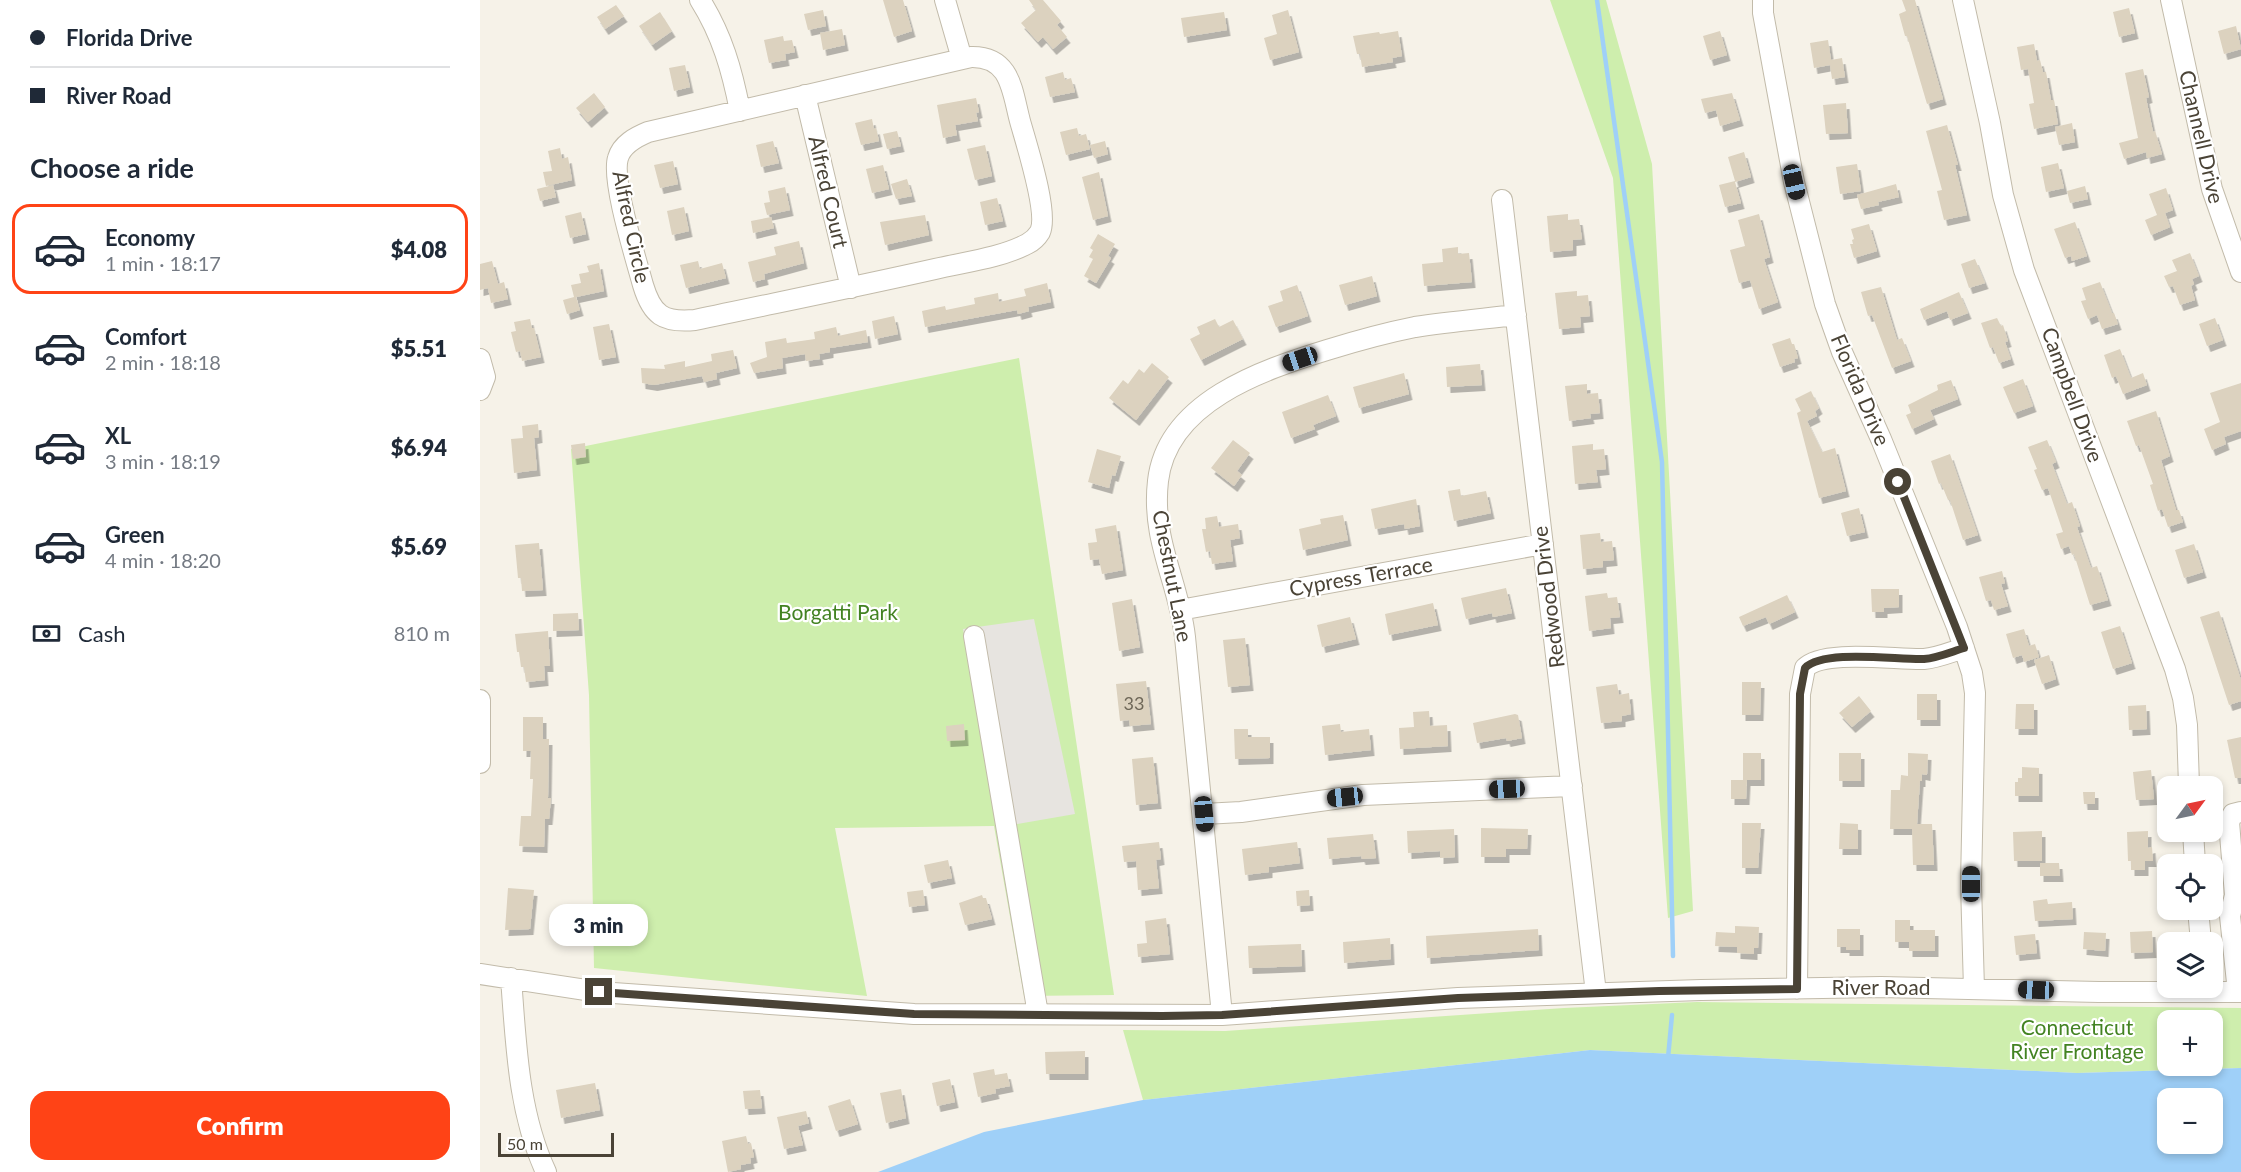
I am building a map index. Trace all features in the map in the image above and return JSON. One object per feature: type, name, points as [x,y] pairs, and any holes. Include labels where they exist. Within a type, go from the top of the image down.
[{"type":"street","points":[[700,0],[716,27],[726,51],[740,111]]},
{"type":"street","points":[[945,0],[962,59]]},
{"type":"street","name":"Florida Drive","points":[[1763,0],[1763,13],[1794,182],[1825,304],[1842,352],[1881,439],[1972,673],[1975,693],[1971,872],[1974,989]]},
{"type":"street","name":"Campbell Drive","points":[[1963,0],[2003,195],[2024,270],[2175,669],[2187,724],[2189,776]]},
{"type":"street","name":"Channell Drive","points":[[2171,0],[2210,179],[2241,272]]},
{"type":"street","name":"Alfred Circle","points":[[988,58],[999,65],[1007,76],[1041,203],[1043,223],[1040,232],[1030,242],[1009,251],[851,288],[683,321],[667,320],[651,306],[643,285],[618,188],[616,167],[618,158],[627,144],[640,135],[740,111],[962,59],[988,58]]},
{"type":"street","name":"Alfred Court","points":[[805,95],[851,288]]},
{"type":"street","name":"Redwood Drive","points":[[1502,200],[1596,993]]},
{"type":"street","name":"Chestnut Lane","points":[[1222,1015],[1204,814],[1180,610],[1159,532],[1158,478],[1162,463],[1175,436],[1203,406],[1225,391],[1263,374],[1347,344],[1414,328],[1516,315]]},
{"type":"street","points":[[480,359],[485,377],[480,390]]},
{"type":"street","name":"Cypress Terrace","points":[[1180,610],[1543,544]]},
{"type":"street","points":[[974,636],[1038,1014]]},
{"type":"street","points":[[1797,989],[1800,694],[1805,668],[1813,662],[1841,657],[1926,659],[1964,648]]},
{"type":"street","points":[[480,700],[480,763]]},
{"type":"street","points":[[1204,814],[1240,812],[1326,798],[1372,794],[1572,786]]},
{"type":"street","points":[[2239,992],[2230,916],[2238,895],[2229,822],[2233,814],[2241,812]]},
{"type":"street","name":"River Road","points":[[480,974],[599,992],[914,1014],[1222,1015],[1458,998],[1881,987],[2157,990]]},
{"type":"street","points":[[511,978],[516,1040],[527,1119],[536,1151],[546,1172]]},
{"type":"street","name":"River Road","points":[[2223,991],[2239,992]]},
{"type":"green space","points":[[1550,0],[1606,0],[1652,164],[1693,911],[1668,918],[1613,178]]},
{"type":"green space","name":"Borgatti Park","points":[[1019,358],[1114,995],[1024,996],[994,826],[835,828],[867,996],[594,968],[589,695],[571,449]]},
{"type":"green space","name":"Connecticut River Frontage","points":[[1697,1002],[2241,1008],[2241,1068],[2223,1069],[2223,1010],[2157,1010],[2157,1071],[2077,1073],[1590,1050],[1143,1100],[1123,1030],[1225,1031],[1564,1008]]},
{"type":"shaded area","points":[[1034,619],[1075,814],[1000,827],[963,629]]},
{"type":"water","points":[[1590,1050],[2077,1073],[2157,1071],[2157,1076],[2223,1076],[2223,1069],[2241,1068],[2241,1172],[878,1172],[984,1132],[1143,1100]]},
{"type":"building","points":[[883,0],[903,0],[912,31],[894,37]]},
{"type":"building","points":[[1029,0],[1043,0],[1061,21],[1057,25],[1067,37],[1053,49],[1043,37],[1038,42],[1021,23],[1036,10]]},
{"type":"building","points":[[1902,0],[1915,0],[1943,99],[1927,104],[1899,14],[1906,11]]},
{"type":"building","points":[[616,5],[624,16],[605,29],[597,17]]},
{"type":"building","points":[[2129,8],[2135,33],[2119,37],[2113,12]]},
{"type":"building","points":[[823,10],[826,26],[808,30],[804,14]]},
{"type":"building","points":[[1288,10],[1299,52],[1270,60],[1264,38],[1277,34],[1272,15]]},
{"type":"building","points":[[660,12],[672,31],[652,45],[639,26]]},
{"type":"building","points":[[1224,12],[1227,30],[1184,37],[1181,18]]},
{"type":"building","points":[[2236,26],[2241,49],[2224,54],[2218,31]]},
{"type":"building","points":[[842,29],[845,45],[823,50],[820,33]]},
{"type":"building","points":[[1398,31],[1402,56],[1392,58],[1393,62],[1362,67],[1353,36]]},
{"type":"building","points":[[1720,31],[1727,55],[1710,60],[1703,36]]},
{"type":"building","points":[[783,36],[784,41],[792,40],[795,52],[785,54],[786,60],[769,63],[764,40]]},
{"type":"building","points":[[1828,40],[1831,60],[1842,58],[1845,77],[1832,79],[1830,65],[1814,68],[1810,43]]},
{"type":"building","points":[[2034,44],[2037,61],[2040,60],[2043,72],[2046,72],[2058,124],[2034,129],[2029,104],[2034,103],[2028,69],[2021,70],[2017,47]]},
{"type":"building","points":[[685,65],[690,87],[674,91],[669,68]]},
{"type":"building","points":[[2143,69],[2153,132],[2155,131],[2162,154],[2147,158],[2146,152],[2124,159],[2119,143],[2138,138],[2125,73]]},
{"type":"building","points":[[1063,72],[1065,80],[1071,78],[1075,92],[1050,97],[1045,77]]},
{"type":"building","points":[[594,93],[605,107],[588,122],[576,108]]},
{"type":"building","points":[[1732,93],[1740,120],[1720,126],[1716,110],[1705,113],[1701,99]]},
{"type":"building","points":[[976,98],[978,121],[955,125],[957,135],[943,138],[937,105]]},
{"type":"building","points":[[1846,103],[1848,133],[1826,134],[1823,105]]},
{"type":"building","points":[[872,119],[879,141],[861,145],[855,123]]},
{"type":"building","points":[[2072,123],[2075,142],[2059,145],[2055,127]]},
{"type":"building","points":[[1947,125],[1958,165],[1955,165],[1967,215],[1944,220],[1937,191],[1942,190],[1926,131]]},
{"type":"building","points":[[1077,128],[1079,136],[1086,134],[1090,149],[1066,155],[1060,132]]},
{"type":"building","points":[[897,131],[901,146],[887,149],[883,134]]},
{"type":"building","points":[[773,141],[779,163],[761,167],[756,145]]},
{"type":"building","points":[[1105,141],[1108,154],[1094,158],[1090,145]]},
{"type":"building","points":[[985,145],[992,176],[975,180],[967,149]]},
{"type":"building","points":[[560,148],[562,159],[568,157],[572,180],[546,186],[543,172],[552,171],[548,151]]},
{"type":"building","points":[[1744,152],[1751,177],[1735,182],[1741,203],[1725,207],[1719,185],[1735,181],[1728,157]]},
{"type":"building","points":[[673,161],[678,184],[660,188],[654,165]]},
{"type":"building","points":[[2058,163],[2064,188],[2046,192],[2041,167]]},
{"type":"building","points":[[1857,164],[1861,191],[1840,194],[1836,167]]},
{"type":"building","points":[[883,165],[889,189],[872,193],[866,169]]},
{"type":"building","points":[[1099,172],[1108,216],[1093,220],[1082,177]]},
{"type":"building","points":[[907,179],[912,196],[896,199],[891,184]]},
{"type":"building","points":[[1896,184],[1899,197],[1861,209],[1857,195]]},
{"type":"building","points":[[553,185],[556,197],[540,201],[537,189]]},
{"type":"building","points":[[2085,186],[2088,199],[2070,203],[2067,191]]},
{"type":"building","points":[[785,187],[790,210],[767,215],[764,203],[770,202],[768,191]]},
{"type":"building","points":[[2166,188],[2173,210],[2165,213],[2170,227],[2151,235],[2145,220],[2157,215],[2149,194]]},
{"type":"building","points":[[997,198],[1003,221],[985,225],[980,202]]},
{"type":"building","points":[[684,207],[689,231],[672,235],[667,211]]},
{"type":"building","points":[[581,212],[586,234],[570,238],[565,216]]},
{"type":"building","points":[[1568,214],[1568,220],[1579,219],[1582,239],[1573,240],[1573,250],[1550,252],[1547,216]]},
{"type":"building","points":[[1759,214],[1770,257],[1764,259],[1778,302],[1759,309],[1750,280],[1739,283],[1730,250],[1745,246],[1738,220]]},
{"type":"building","points":[[925,215],[929,235],[885,245],[880,222]]},
{"type":"building","points":[[771,217],[774,228],[753,233],[751,221]]},
{"type":"building","points":[[2075,222],[2087,256],[2072,261],[2071,256],[2065,258],[2054,229]]},
{"type":"building","points":[[1869,224],[1877,251],[1854,258],[1850,244],[1853,244],[1854,239],[1851,229]]},
{"type":"building","points":[[1098,234],[1115,244],[1108,256],[1111,258],[1096,283],[1084,276],[1093,259],[1089,257],[1093,250],[1090,248]]},
{"type":"building","points":[[799,241],[804,263],[764,274],[765,279],[753,282],[748,262],[776,255],[774,247]]},
{"type":"building","points":[[1458,247],[1458,254],[1469,253],[1472,282],[1424,286],[1422,264],[1443,262],[1442,249]]},
{"type":"building","points":[[2190,253],[2199,276],[2192,279],[2194,284],[2191,286],[2195,300],[2180,305],[2173,286],[2169,287],[2164,276],[2177,271],[2172,260]]},
{"type":"building","points":[[1975,259],[1985,283],[1969,288],[1961,264]]},
{"type":"building","points":[[492,261],[498,284],[504,282],[508,299],[491,303],[488,288],[480,290],[480,264]]},
{"type":"building","points":[[698,261],[700,269],[722,263],[726,278],[686,288],[680,265]]},
{"type":"building","points":[[599,263],[604,291],[576,297],[580,310],[567,314],[563,300],[574,297],[571,285],[581,283],[579,274],[589,272],[587,266]]},
{"type":"building","points":[[1372,276],[1377,296],[1345,305],[1339,285]]},
{"type":"building","points":[[2100,282],[2118,324],[2102,329],[2097,315],[2088,319],[2081,301],[2086,300],[2082,288]]},
{"type":"building","points":[[1047,283],[1051,302],[1028,307],[1029,311],[1018,314],[1017,310],[925,327],[922,311],[945,306],[946,310],[975,304],[974,298],[998,293],[999,302],[1026,296],[1024,289]]},
{"type":"building","points":[[1297,285],[1308,316],[1276,327],[1268,306],[1283,301],[1280,291]]},
{"type":"building","points":[[1881,287],[1897,340],[1902,338],[1911,361],[1892,368],[1872,315],[1868,316],[1861,292]]},
{"type":"building","points":[[1577,291],[1577,296],[1588,295],[1590,316],[1580,317],[1581,327],[1559,329],[1555,293]]},
{"type":"building","points":[[1959,292],[1968,313],[1950,320],[1947,311],[1924,320],[1920,309]]},
{"type":"building","points":[[894,316],[898,334],[875,339],[872,321]]},
{"type":"building","points":[[1997,318],[2001,326],[2003,325],[2008,341],[2005,342],[2011,359],[1999,363],[1993,347],[1990,348],[1981,323]]},
{"type":"building","points":[[2215,318],[2223,340],[2207,346],[2199,324]]},
{"type":"building","points":[[530,319],[541,357],[522,361],[520,351],[516,352],[511,332],[516,331],[514,322]]},
{"type":"building","points":[[1215,319],[1219,327],[1233,320],[1243,339],[1201,360],[1190,339],[1200,334],[1197,327]]},
{"type":"building","points":[[609,324],[616,357],[599,360],[593,327]]},
{"type":"building","points":[[836,327],[838,336],[866,330],[868,342],[830,348],[830,352],[819,354],[820,359],[806,361],[805,354],[782,358],[783,368],[754,373],[750,363],[767,357],[765,342],[786,338],[787,343],[815,339],[814,332]]},
{"type":"building","points":[[1790,338],[1798,358],[1794,359],[1795,362],[1780,367],[1772,344]]},
{"type":"building","points":[[2120,349],[2131,378],[2143,373],[2147,385],[2123,394],[2116,376],[2112,378],[2104,355]]},
{"type":"building","points":[[733,350],[737,368],[716,373],[717,379],[704,382],[702,376],[654,385],[642,383],[641,368],[665,369],[664,365],[685,361],[685,367],[712,361],[711,354]]},
{"type":"building","points":[[1152,363],[1169,377],[1136,420],[1109,398],[1123,380],[1128,384],[1139,369],[1144,373]]},
{"type":"building","points":[[1480,364],[1482,385],[1447,387],[1446,367]]},
{"type":"building","points":[[1404,373],[1409,394],[1359,408],[1353,387]]},
{"type":"building","points":[[2023,379],[2033,406],[2014,413],[2003,387]]},
{"type":"building","points":[[1951,380],[1958,399],[1930,410],[1934,419],[1912,429],[1906,415],[1911,413],[1908,405],[1938,390],[1937,385]]},
{"type":"building","points":[[2241,383],[2241,431],[2224,437],[2226,444],[2212,450],[2204,429],[2220,422],[2210,393]]},
{"type":"building","points":[[1587,384],[1587,394],[1598,393],[1600,413],[1590,414],[1591,418],[1569,421],[1565,386]]},
{"type":"building","points":[[1811,391],[1819,408],[1815,411],[1817,416],[1807,421],[1822,452],[1835,448],[1846,491],[1819,498],[1797,413],[1801,411],[1795,399]]},
{"type":"building","points":[[1328,395],[1336,416],[1313,425],[1315,429],[1291,438],[1282,412]]},
{"type":"building","points":[[2156,411],[2170,456],[2161,460],[2176,510],[2179,510],[2183,522],[2168,527],[2162,509],[2158,511],[2150,485],[2153,484],[2139,445],[2136,446],[2127,421]]},
{"type":"building","points":[[538,424],[539,437],[534,438],[537,470],[514,473],[511,439],[523,438],[522,426]]},
{"type":"building","points":[[1233,440],[1250,453],[1237,471],[1242,475],[1234,486],[1211,468]]},
{"type":"building","points":[[2047,440],[2056,462],[2052,464],[2067,504],[2072,502],[2080,526],[2077,527],[2091,568],[2097,566],[2108,600],[2090,605],[2074,554],[2072,555],[2069,546],[2061,549],[2056,534],[2063,532],[2048,488],[2042,490],[2028,447]]},
{"type":"building","points":[[585,443],[586,457],[573,459],[571,445]]},
{"type":"building","points":[[1593,444],[1593,450],[1604,449],[1606,469],[1596,470],[1598,482],[1575,484],[1572,446]]},
{"type":"building","points":[[1097,449],[1121,456],[1109,488],[1088,482]]},
{"type":"building","points":[[1950,454],[1978,535],[1963,540],[1950,500],[1941,483],[1939,484],[1931,461]]},
{"type":"building","points":[[1460,489],[1461,496],[1486,491],[1491,513],[1454,521],[1448,491]]},
{"type":"building","points":[[1416,499],[1420,526],[1405,529],[1404,524],[1375,529],[1371,509]]},
{"type":"building","points":[[1859,508],[1865,532],[1847,536],[1841,513]]},
{"type":"building","points":[[1343,515],[1348,540],[1303,550],[1299,529],[1321,524],[1320,519]]},
{"type":"building","points":[[1217,516],[1219,527],[1238,524],[1240,538],[1230,540],[1233,561],[1212,564],[1210,551],[1206,552],[1202,529],[1206,529],[1205,518]]},
{"type":"building","points":[[1116,525],[1123,570],[1102,574],[1099,559],[1090,560],[1088,543],[1097,542],[1095,529]]},
{"type":"building","points":[[1600,533],[1601,542],[1612,541],[1614,560],[1603,561],[1603,567],[1583,569],[1580,535]]},
{"type":"building","points":[[539,543],[543,590],[522,591],[521,578],[518,578],[515,545]]},
{"type":"building","points":[[2194,544],[2203,572],[2184,578],[2175,550]]},
{"type":"building","points":[[2002,571],[2005,583],[2001,584],[2008,606],[1994,610],[1991,600],[1986,601],[1979,577]]},
{"type":"building","points":[[1506,588],[1512,613],[1493,617],[1492,613],[1466,619],[1461,598]]},
{"type":"building","points":[[1871,589],[1899,589],[1899,607],[1884,608],[1884,612],[1872,612]]},
{"type":"building","points":[[1607,593],[1608,598],[1617,597],[1620,617],[1610,618],[1611,628],[1589,631],[1585,596]]},
{"type":"building","points":[[1787,595],[1795,612],[1769,624],[1766,617],[1743,626],[1739,617]]},
{"type":"building","points":[[1132,599],[1140,647],[1119,651],[1112,603]]},
{"type":"building","points":[[1433,603],[1438,625],[1389,635],[1385,614]]},
{"type":"building","points":[[2219,611],[2241,680],[2241,701],[2229,705],[2200,617]]},
{"type":"building","points":[[578,613],[579,630],[553,631],[553,614]]},
{"type":"building","points":[[1350,617],[1356,639],[1322,647],[1317,625]]},
{"type":"building","points":[[2120,626],[2132,663],[2113,669],[2101,632]]},
{"type":"building","points":[[2024,629],[2029,646],[2035,644],[2039,657],[2024,662],[2022,655],[2013,658],[2006,634]]},
{"type":"building","points":[[548,631],[550,666],[544,666],[545,680],[526,682],[524,667],[521,667],[519,652],[517,652],[515,634]]},
{"type":"building","points":[[1245,638],[1250,685],[1228,687],[1223,640]]},
{"type":"building","points":[[2049,655],[2056,679],[2042,684],[2034,660]]},
{"type":"building","points":[[1146,681],[1151,724],[1130,726],[1129,720],[1120,721],[1116,684]]},
{"type":"building","points":[[1742,682],[1761,682],[1760,715],[1742,715]]},
{"type":"building","points":[[1617,684],[1619,695],[1629,693],[1631,714],[1622,716],[1622,721],[1601,723],[1596,687]]},
{"type":"building","points":[[1917,694],[1937,694],[1937,720],[1917,720]]},
{"type":"building","points":[[1859,696],[1871,711],[1852,727],[1839,713]]},
{"type":"building","points":[[2016,704],[2034,704],[2034,729],[2015,729]]},
{"type":"building","points":[[2146,705],[2147,729],[2129,730],[2128,706]]},
{"type":"building","points":[[1429,711],[1430,726],[1447,725],[1448,746],[1400,749],[1399,728],[1414,727],[1413,712]]},
{"type":"building","points":[[1518,715],[1522,738],[1477,743],[1473,723]]},
{"type":"building","points":[[523,717],[543,717],[543,739],[549,739],[548,798],[551,798],[549,819],[545,819],[544,847],[519,846],[521,816],[531,816],[533,779],[530,779],[531,751],[523,751]]},
{"type":"building","points":[[964,724],[965,740],[947,741],[946,726]]},
{"type":"building","points":[[1340,724],[1341,732],[1369,729],[1371,750],[1325,755],[1322,726]]},
{"type":"building","points":[[1234,729],[1248,729],[1248,737],[1270,737],[1270,758],[1235,759]]},
{"type":"building","points":[[2241,737],[2241,778],[2235,778],[2227,740]]},
{"type":"building","points":[[1743,753],[1761,753],[1761,780],[1743,780]]},
{"type":"building","points":[[1839,753],[1861,753],[1861,781],[1839,781]]},
{"type":"building","points":[[1908,753],[1928,754],[1927,775],[1922,774],[1922,781],[1920,781],[1917,824],[1932,824],[1934,865],[1913,865],[1912,829],[1890,829],[1891,790],[1900,790],[1901,775],[1908,776]]},
{"type":"building","points":[[1153,757],[1158,803],[1136,805],[1132,759]]},
{"type":"building","points":[[2022,767],[2039,768],[2039,796],[2015,796],[2015,782],[2018,782],[2018,778],[2022,778]]},
{"type":"building","points":[[2151,770],[2154,799],[2136,800],[2133,772]]},
{"type":"building","points":[[1731,780],[1747,780],[1746,799],[1731,799]]},
{"type":"building","points":[[2083,792],[2095,792],[2095,804],[2084,804]]},
{"type":"building","points":[[1742,823],[1761,823],[1758,868],[1742,868]]},
{"type":"building","points":[[1840,823],[1858,824],[1858,849],[1839,849]]},
{"type":"building","points":[[1481,828],[1528,829],[1527,849],[1506,849],[1506,857],[1481,857]]},
{"type":"building","points":[[1454,829],[1455,857],[1440,858],[1440,851],[1408,853],[1407,831]]},
{"type":"building","points":[[2042,831],[2042,861],[2014,861],[2013,832]]},
{"type":"building","points":[[2148,831],[2148,848],[2152,847],[2153,861],[2145,861],[2145,870],[2131,870],[2131,861],[2128,861],[2127,832]]},
{"type":"building","points":[[1373,834],[1376,858],[1362,859],[1361,856],[1329,859],[1327,838]]},
{"type":"building","points":[[1159,842],[1161,859],[1156,860],[1159,888],[1138,890],[1136,861],[1124,862],[1122,846]]},
{"type":"building","points":[[1297,842],[1300,863],[1269,867],[1269,872],[1245,875],[1242,849]]},
{"type":"building","points":[[948,860],[952,878],[928,883],[924,865]]},
{"type":"building","points":[[2040,863],[2059,863],[2060,876],[2040,876]]},
{"type":"building","points":[[508,888],[534,890],[530,929],[505,930]]},
{"type":"building","points":[[923,890],[925,905],[909,907],[907,892]]},
{"type":"building","points":[[1309,890],[1310,905],[1297,906],[1296,891]]},
{"type":"building","points":[[982,895],[986,898],[992,919],[965,925],[959,903]]},
{"type":"building","points":[[2047,899],[2048,904],[2072,902],[2073,919],[2035,921],[2033,901]]},
{"type":"building","points":[[560,906],[588,909],[585,936],[557,933]]},
{"type":"building","points":[[1166,918],[1170,954],[1138,957],[1137,944],[1147,943],[1145,921]]},
{"type":"building","points":[[1895,920],[1910,920],[1910,930],[1935,930],[1935,951],[1909,951],[1909,942],[1895,942]]},
{"type":"building","points":[[1735,926],[1759,927],[1758,948],[1754,948],[1754,954],[1737,953],[1737,947],[1715,946],[1716,932],[1735,933]]},
{"type":"building","points":[[1538,929],[1539,950],[1427,958],[1426,936]]},
{"type":"building","points":[[1837,929],[1860,929],[1860,950],[1846,950],[1846,947],[1837,947]]},
{"type":"building","points":[[2152,931],[2153,952],[2131,953],[2130,932]]},
{"type":"building","points":[[2084,932],[2106,933],[2105,951],[2083,949]]},
{"type":"building","points":[[2035,934],[2037,953],[2016,955],[2014,936]]},
{"type":"building","points":[[1390,938],[1391,959],[1344,963],[1343,942]]},
{"type":"building","points":[[1301,944],[1302,966],[1249,968],[1248,946]]},
{"type":"building","points":[[1085,1051],[1085,1074],[1046,1074],[1045,1052]]},
{"type":"building","points":[[994,1069],[995,1075],[1007,1073],[1010,1086],[995,1089],[996,1093],[978,1097],[973,1073]]},
{"type":"building","points":[[950,1079],[955,1102],[937,1106],[932,1083]]},
{"type":"building","points":[[595,1083],[600,1110],[561,1118],[556,1090]]},
{"type":"building","points":[[901,1089],[906,1118],[886,1123],[880,1093]]},
{"type":"building","points":[[760,1090],[762,1108],[745,1109],[743,1091]]},
{"type":"building","points":[[850,1099],[858,1124],[836,1131],[828,1106]]},
{"type":"building","points":[[806,1111],[809,1123],[798,1126],[803,1145],[784,1149],[777,1117]]},
{"type":"building","points":[[746,1136],[748,1144],[751,1143],[754,1157],[750,1158],[751,1163],[741,1165],[741,1169],[728,1172],[722,1141]]},
{"type":"waterway","points":[[1597,0],[1662,462],[1673,956]]},
{"type":"waterway","points":[[1668,1058],[1672,1015]]},
{"type":"route","points":[[599,992],[914,1014],[1162,1016],[1222,1015],[1458,998],[1797,989],[1800,694],[1805,668],[1810,663],[1825,659],[1841,657],[1926,659],[1964,648],[1898,482]]}]
